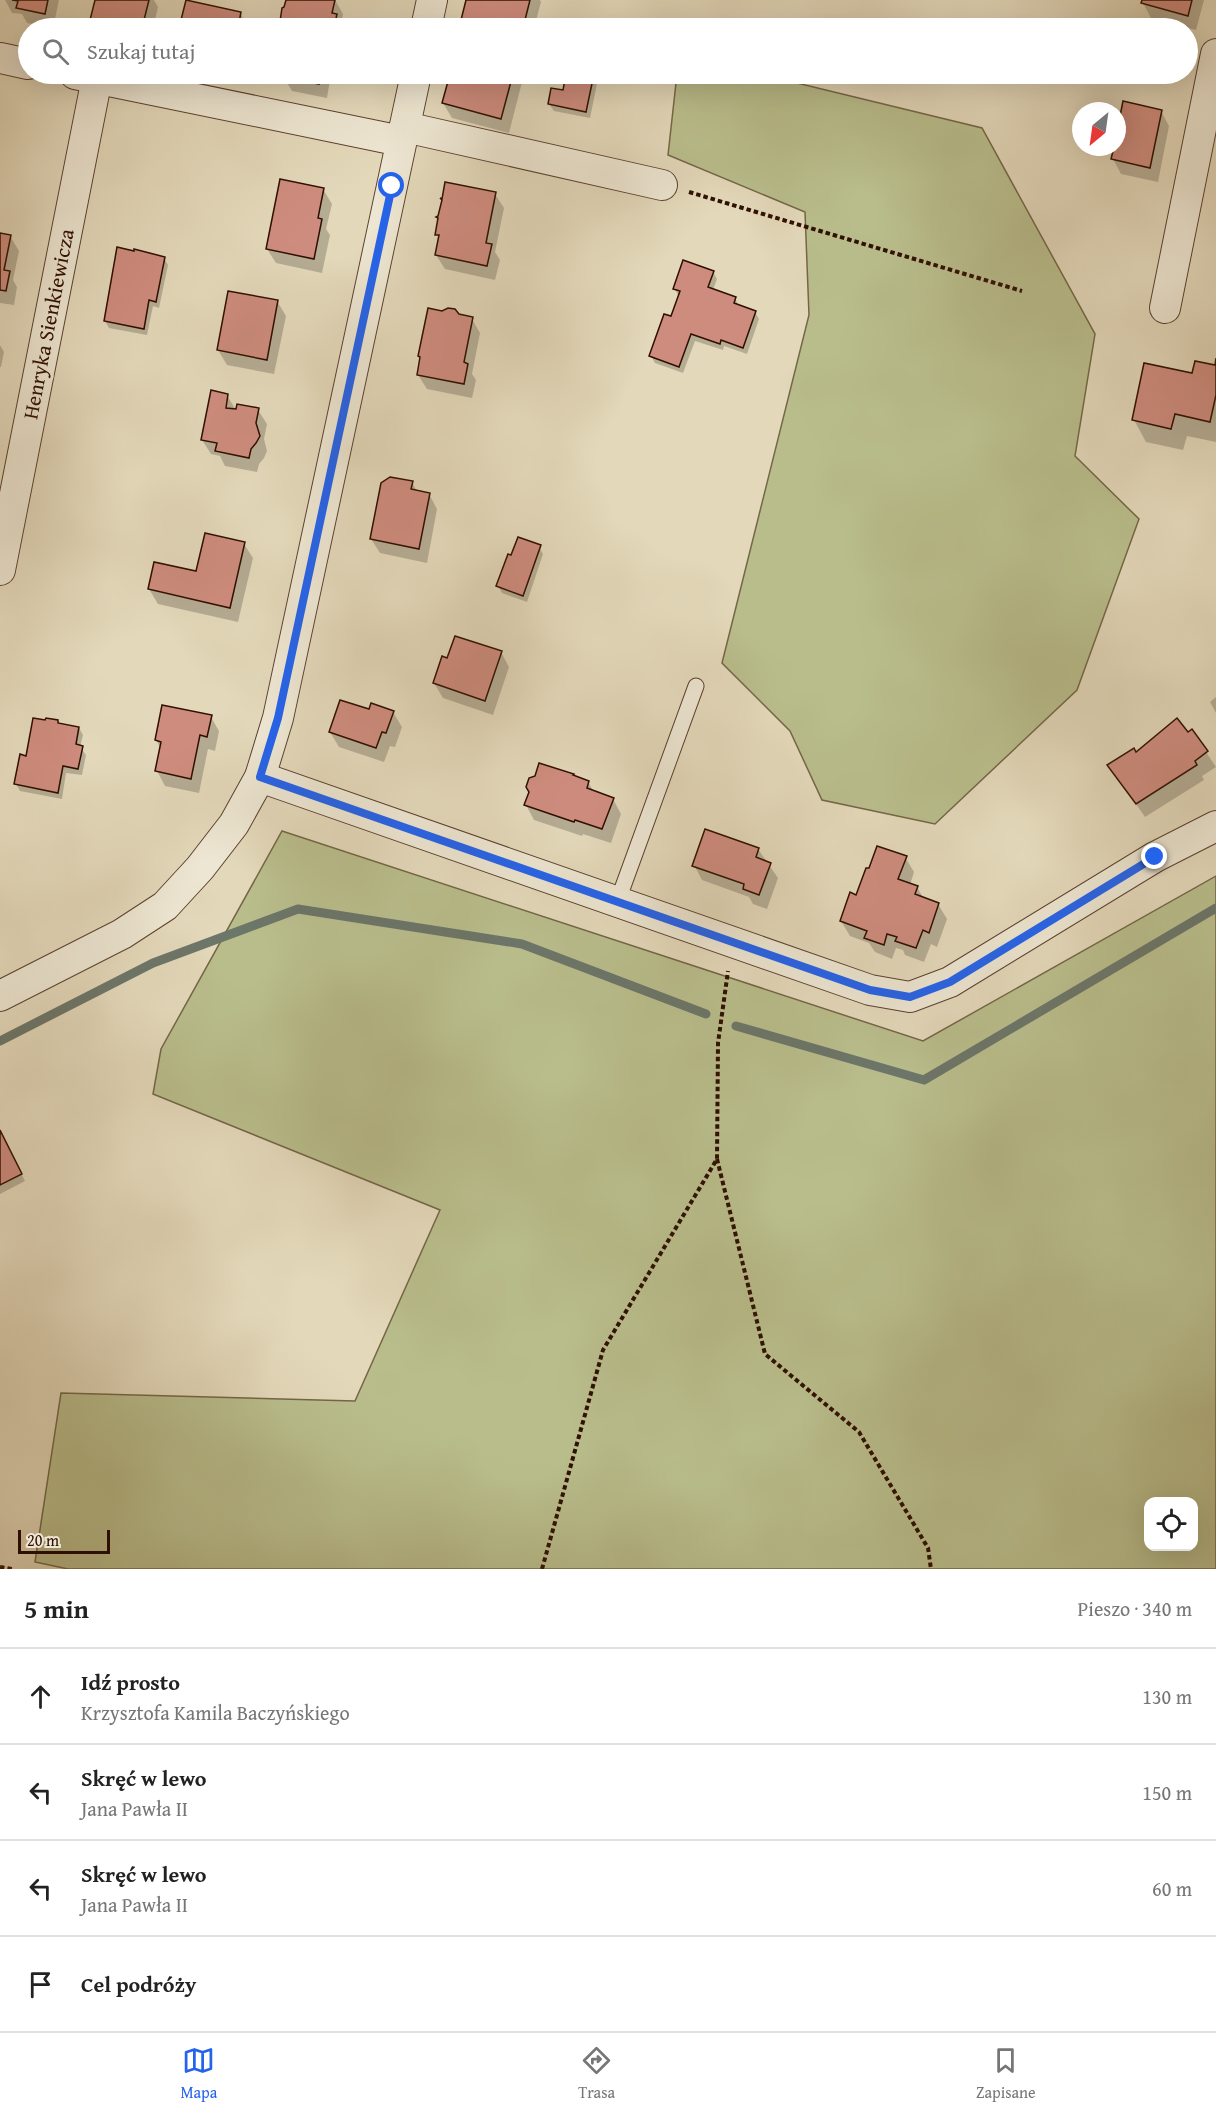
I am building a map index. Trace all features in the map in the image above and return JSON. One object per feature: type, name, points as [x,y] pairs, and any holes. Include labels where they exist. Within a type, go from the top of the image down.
[{"type":"street","points":[[428,18],[432,0]]},
{"type":"street","points":[[1164,308],[1216,54]]},
{"type":"street","points":[[0,58],[18,62]]},
{"type":"street","name":"Henryka Sienkiewicza","points":[[0,570],[85,84]]},
{"type":"street","points":[[130,84],[662,184]]},
{"type":"street","points":[[0,996],[122,934],[165,906],[200,868],[234,824],[260,777],[278,718],[414,84]]},
{"type":"street","points":[[260,777],[731,943],[870,990],[910,997],[950,982],[1155,857],[1216,826]]},
{"type":"lane","points":[[617,903],[696,686]]},
{"type":"path","points":[[662,184],[1022,291]]},
{"type":"path","points":[[731,943],[718,1043],[717,1159],[765,1354],[859,1432],[928,1548],[931,1569]]},
{"type":"path","points":[[542,1569],[603,1350],[717,1159]]},
{"type":"path","points":[[0,1567],[12,1569]]},
{"type":"green space","points":[[676,84],[801,84],[982,128],[1095,334],[1075,456],[1139,519],[1077,690],[935,824],[822,800],[790,731],[722,663],[809,315],[805,212],[668,155]]},
{"type":"green space","points":[[282,831],[923,1041],[1216,876],[1216,1569],[68,1569],[35,1562],[61,1393],[355,1401],[440,1210],[153,1094],[161,1049]]},
{"type":"building","points":[[12,0],[48,0],[45,14],[16,8],[18,1]]},
{"type":"building","points":[[95,0],[149,0],[144,18],[90,18]]},
{"type":"building","points":[[186,0],[241,12],[240,18],[182,18]]},
{"type":"building","points":[[286,0],[335,0],[332,13],[337,14],[336,18],[280,18]]},
{"type":"building","points":[[466,0],[530,0],[526,18],[462,18]]},
{"type":"building","points":[[1142,0],[1192,0],[1188,16],[1141,3]]},
{"type":"building","points":[[447,84],[510,84],[501,119],[442,103]]},
{"type":"building","points":[[564,84],[592,84],[586,112],[548,104],[551,88],[563,90]]},
{"type":"building","points":[[1123,101],[1162,110],[1150,168],[1111,159],[1112,156],[1126,156],[1126,102]]},
{"type":"building","points":[[280,179],[324,188],[318,218],[322,219],[314,259],[266,249]]},
{"type":"building","points":[[445,182],[496,192],[486,243],[492,244],[487,266],[435,255],[439,235],[435,235],[438,218],[436,217]]},
{"type":"building","points":[[0,233],[11,235],[4,270],[10,271],[6,291],[0,290]]},
{"type":"building","points":[[117,247],[165,257],[156,302],[149,300],[144,329],[104,321]]},
{"type":"building","points":[[683,260],[714,271],[708,287],[736,297],[734,303],[756,311],[743,348],[721,340],[720,344],[691,334],[679,367],[649,356],[664,314],[671,316],[680,291],[673,289]]},
{"type":"building","points":[[228,291],[278,300],[267,360],[217,350]]},
{"type":"building","points":[[428,308],[442,311],[448,308],[455,309],[459,314],[473,317],[464,362],[468,364],[464,384],[417,375],[420,357],[418,356]]},
{"type":"building","points":[[1216,358],[1216,395],[1210,422],[1175,414],[1171,429],[1132,420],[1144,363],[1192,373],[1195,361],[1215,365]]},
{"type":"building","points":[[211,390],[228,394],[226,408],[236,409],[237,404],[259,408],[256,423],[260,436],[251,449],[249,458],[215,451],[217,443],[201,440]]},
{"type":"building","points":[[390,477],[413,481],[411,489],[430,493],[419,549],[370,539],[381,483]]},
{"type":"building","points":[[205,533],[245,542],[230,608],[148,589],[154,562],[196,571]]},
{"type":"building","points":[[518,537],[541,545],[523,596],[496,586],[508,554],[511,555]]},
{"type":"building","points":[[455,636],[502,651],[485,701],[433,683],[442,656],[447,658]]},
{"type":"building","points":[[340,700],[369,709],[371,703],[394,711],[386,733],[382,732],[376,748],[329,732]]},
{"type":"building","points":[[162,705],[212,715],[207,737],[200,735],[191,779],[155,771],[161,742],[155,740]]},
{"type":"building","points":[[33,718],[58,720],[58,723],[79,727],[76,744],[83,746],[78,769],[63,766],[58,793],[14,784],[20,754],[26,756]]},
{"type":"building","points":[[1177,718],[1188,732],[1192,729],[1208,751],[1195,761],[1197,765],[1136,804],[1107,765],[1134,748],[1136,752]]},
{"type":"building","points":[[539,763],[589,781],[587,788],[614,798],[602,829],[524,805],[529,792],[526,787],[529,778],[535,776]]},
{"type":"building","points":[[705,829],[759,848],[756,857],[771,863],[759,895],[743,889],[744,884],[692,866]]},
{"type":"building","points":[[877,846],[907,856],[898,879],[918,886],[915,894],[939,903],[929,933],[923,930],[916,948],[895,941],[897,937],[887,934],[884,945],[864,938],[867,931],[840,921],[850,892],[856,895]]},
{"type":"building","points":[[0,1130],[22,1174],[0,1185]]},
{"type":"waterway","points":[[736,1026],[924,1080],[1216,908]]},
{"type":"waterway","points":[[0,1041],[153,963],[298,909],[522,944],[706,1014]]},
{"type":"route","points":[[392,186],[278,718],[260,777],[731,943],[870,990],[910,997],[950,982],[1155,857]]}]
